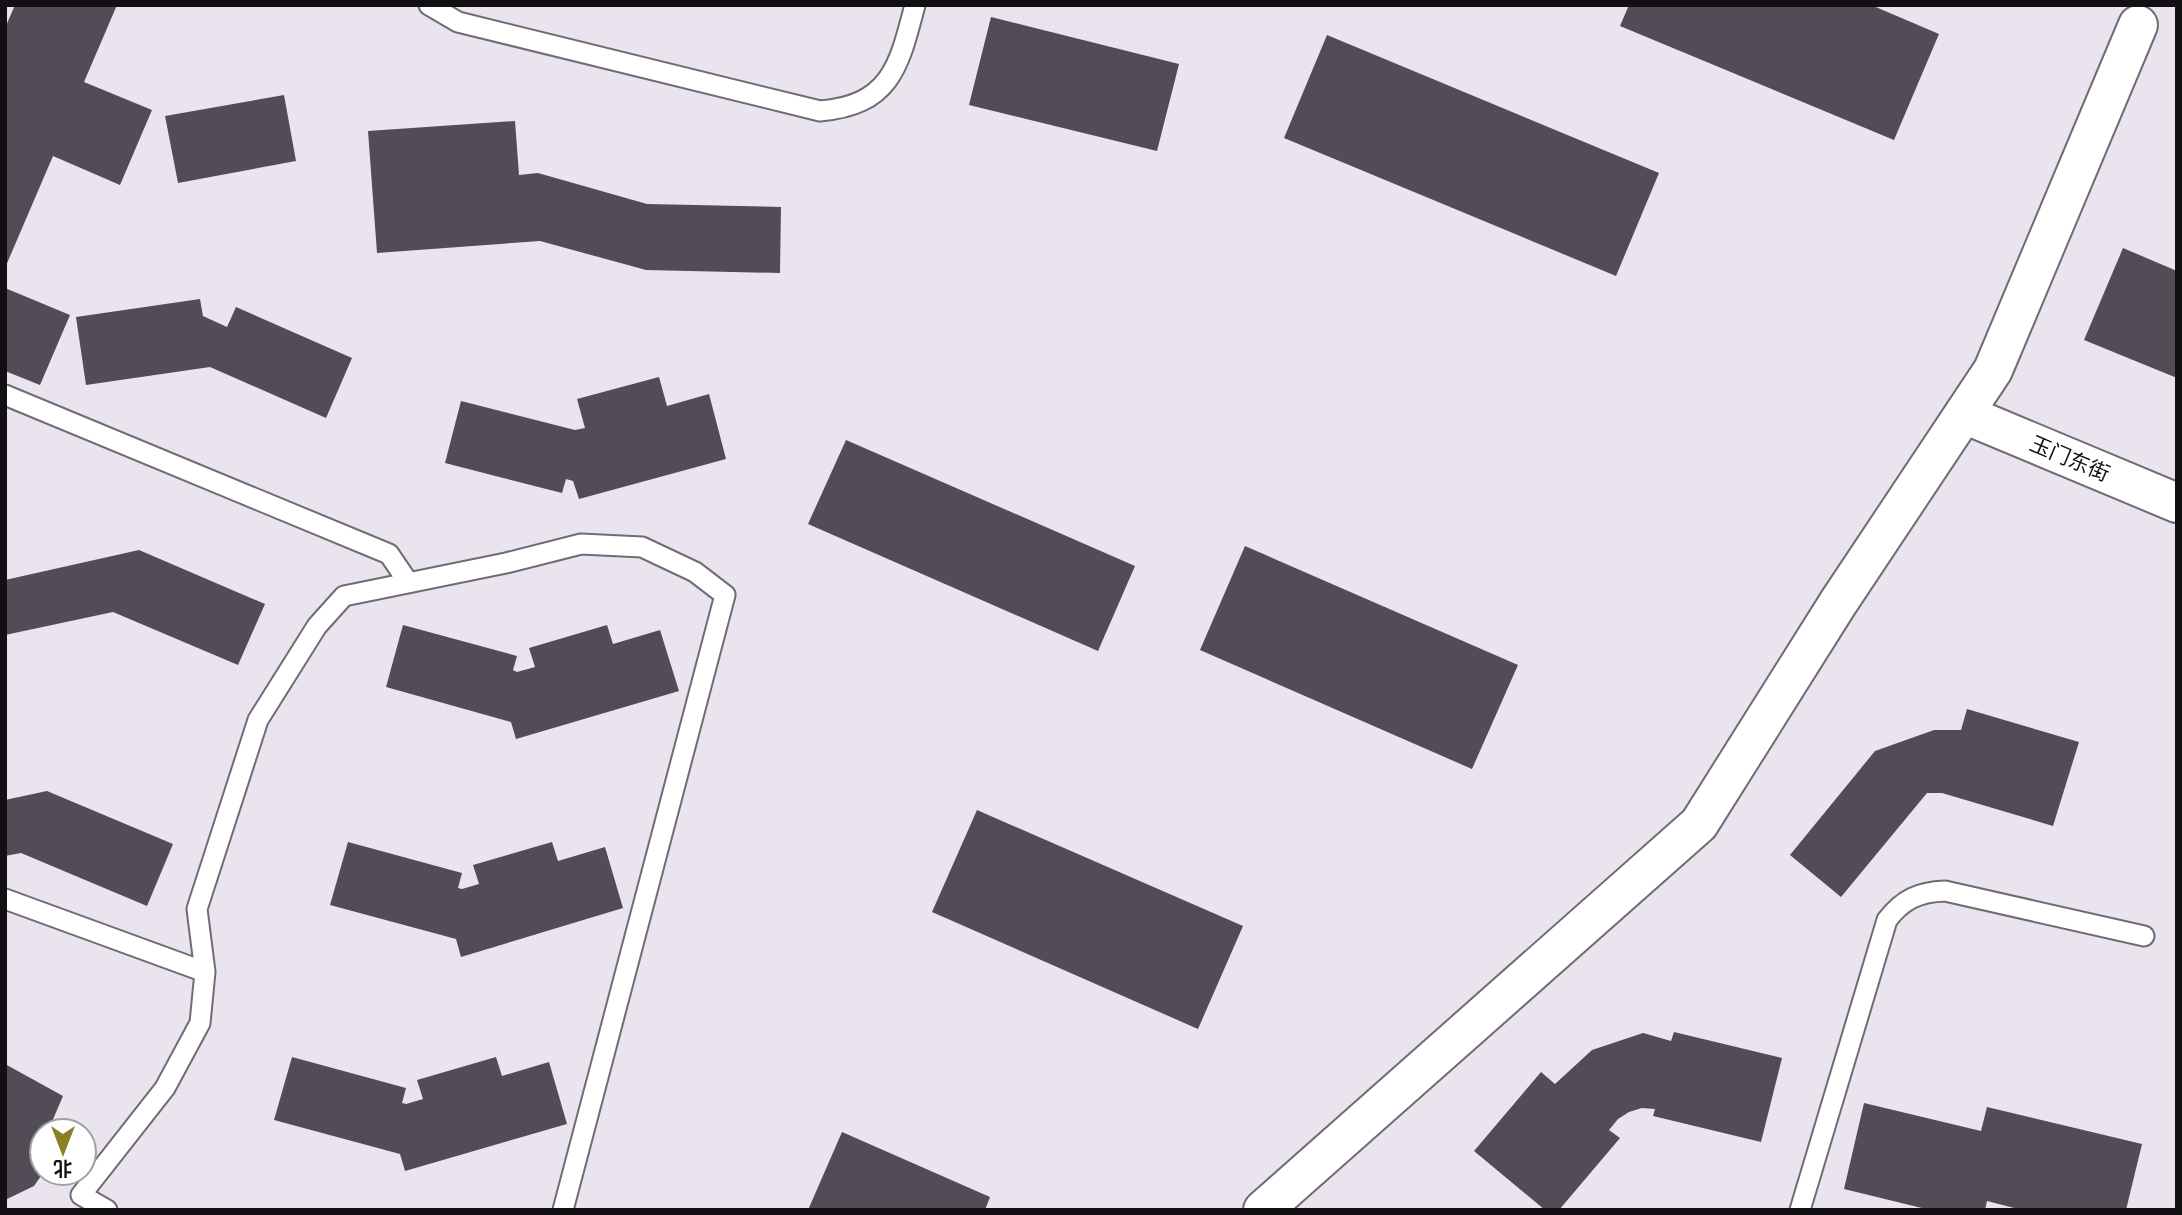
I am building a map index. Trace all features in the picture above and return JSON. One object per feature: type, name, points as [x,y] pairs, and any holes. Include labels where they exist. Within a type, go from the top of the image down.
[{"type":"street","points":[[1263,1210],[1699,824],[1838,603],[1993,370],[2138,24]]},
{"type":"street","name":"玉门东街","points":[[1964,414],[2177,503]]},
{"type":"lane","points":[[429,5],[458,22],[820,111],[858,104],[875,93],[888,79],[898,64],[915,5]]},
{"type":"lane","points":[[5,395],[389,554],[408,582]]},
{"type":"lane","points":[[107,1210],[81,1195],[164,1088],[200,1023],[205,972],[197,909],[258,720],[317,626],[344,596],[506,563],[581,544],[642,547],[695,572],[725,595],[563,1210]]},
{"type":"lane","points":[[1800,1210],[1887,920],[1898,906],[1920,894],[1945,891],[2144,936]]},
{"type":"lane","points":[[5,899],[205,972]]},
{"type":"building","points":[[15,5],[117,5],[84,82],[152,110],[120,185],[53,156],[5,268],[5,28]]},
{"type":"building","points":[[1629,5],[1871,5],[1939,34],[1894,140],[1620,26]]},
{"type":"building","points":[[991,17],[1179,64],[1157,151],[969,105]]},
{"type":"building","points":[[1327,35],[1659,173],[1616,276],[1284,138]]},
{"type":"building","points":[[284,95],[296,161],[178,183],[165,116]]},
{"type":"building","points":[[515,121],[519,175],[538,173],[647,204],[781,207],[780,273],[646,270],[540,241],[377,253],[368,131]]},
{"type":"building","points":[[2123,248],[2177,271],[2177,378],[2084,340]]},
{"type":"building","points":[[5,288],[70,315],[40,385],[5,371]]},
{"type":"building","points":[[200,299],[203,316],[227,327],[236,307],[352,358],[326,418],[210,367],[86,385],[76,317]]},
{"type":"building","points":[[659,377],[667,406],[709,394],[726,459],[579,499],[573,481],[566,479],[562,493],[445,463],[461,401],[575,430],[585,428],[577,399]]},
{"type":"building","points":[[846,440],[1135,566],[1098,651],[808,524]]},
{"type":"building","points":[[1245,546],[1518,665],[1472,769],[1200,650]]},
{"type":"building","points":[[139,550],[265,604],[238,665],[113,612],[5,635],[5,580]]},
{"type":"building","points":[[403,625],[517,656],[513,670],[517,672],[535,667],[529,648],[607,625],[613,644],[660,630],[679,691],[516,739],[511,722],[386,687]]},
{"type":"building","points":[[1967,709],[2079,742],[2053,826],[1942,793],[1927,793],[1841,897],[1790,855],[1875,751],[1934,730],[1961,730]]},
{"type":"building","points":[[47,791],[173,844],[147,906],[21,853],[5,856],[5,800]]},
{"type":"building","points":[[977,810],[1243,926],[1198,1029],[932,912]]},
{"type":"building","points":[[348,842],[462,873],[458,888],[462,889],[479,884],[473,865],[552,842],[558,861],[605,847],[623,908],[461,957],[456,939],[330,905]]},
{"type":"building","points":[[1674,1032],[1782,1058],[1761,1142],[1653,1116],[1655,1109],[1642,1108],[1629,1112],[1618,1119],[1609,1130],[1620,1138],[1559,1210],[1545,1210],[1474,1151],[1541,1072],[1555,1084],[1592,1050],[1643,1033],[1671,1041]]},
{"type":"building","points":[[292,1057],[406,1088],[402,1103],[406,1104],[423,1099],[417,1080],[496,1057],[502,1076],[549,1062],[567,1124],[405,1171],[400,1154],[274,1120]]},
{"type":"building","points":[[5,1064],[63,1096],[54,1117],[28,1117],[28,1187],[32,1187],[5,1200]]},
{"type":"building","points":[[1864,1103],[1981,1131],[1987,1107],[2142,1144],[2126,1210],[2022,1210],[1987,1201],[1985,1210],[1930,1210],[1844,1189]]},
{"type":"building","points":[[842,1132],[990,1197],[985,1210],[808,1210]]}]
